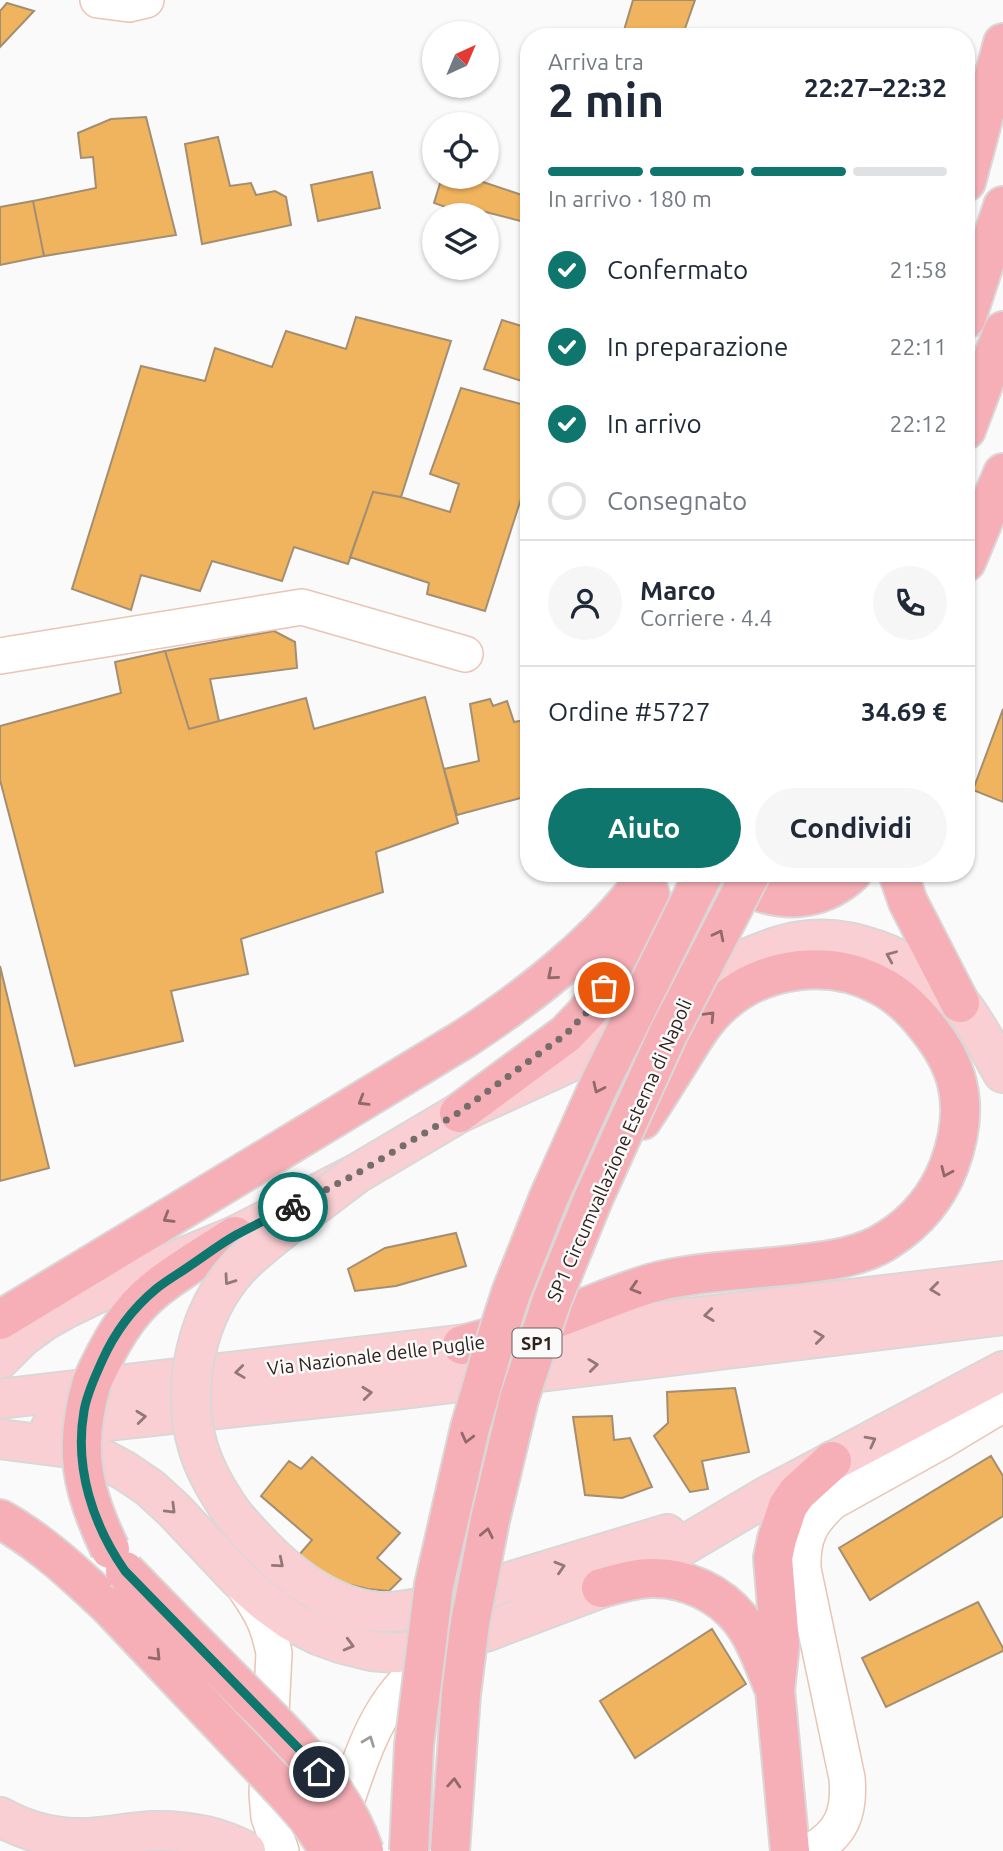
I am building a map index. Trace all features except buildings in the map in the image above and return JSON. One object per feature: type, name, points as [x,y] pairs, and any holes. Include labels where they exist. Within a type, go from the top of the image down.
[{"type":"highway","points":[[975,148],[1003,43]]},
{"type":"highway","points":[[975,291],[1003,206]]},
{"type":"highway","points":[[975,406],[1003,331]]},
{"type":"highway","points":[[975,540],[1003,472]]},
{"type":"highway","points":[[0,1320],[464,1039],[509,1009],[550,978],[586,945],[642,882]]},
{"type":"highway","points":[[449,1119],[566,1034],[587,1012],[604,988],[656,882]]},
{"type":"highway","name":"SP1 Circumvallazione Esterna di Napoli","points":[[409,1851],[414,1746],[434,1585],[467,1439],[491,1355],[511,1293],[555,1185],[600,1083],[700,882]]},
{"type":"highway","points":[[741,882],[748,887],[773,894],[795,897],[806,897],[842,882]]},
{"type":"highway","name":"SP1 Circumvallazione Esterna di Napoli","points":[[450,1851],[461,1694],[470,1623],[509,1440],[536,1347],[594,1197],[667,1034],[746,882]]},
{"type":"highway","points":[[901,882],[908,902],[960,1003]]},
{"type":"highway","points":[[462,1345],[544,1323],[631,1288],[663,1280],[821,1262],[869,1250],[887,1241],[922,1212],[946,1174],[960,1129],[957,1082],[937,1039],[900,998],[879,985],[857,976],[814,969],[767,977],[746,986],[723,1002],[702,1025],[594,1197]]},
{"type":"highway","points":[[235,1236],[156,1288],[118,1332],[92,1382],[84,1410],[81,1462],[85,1482],[98,1525],[125,1571],[313,1765],[336,1793],[352,1819],[364,1851]]},
{"type":"highway","points":[[790,1851],[775,1690],[780,1644],[774,1558],[788,1506],[797,1493],[832,1461]]},
{"type":"highway","points":[[0,1519],[45,1549],[109,1606],[292,1800],[330,1851]]},
{"type":"highway","points":[[601,1588],[652,1577],[675,1580],[710,1593],[741,1620],[775,1690]]},
{"type":"main road","points":[[0,1359],[22,1337],[69,1307],[235,1236],[356,1174],[449,1119],[566,1064],[745,959],[771,947],[803,940],[829,940],[889,954],[914,967],[960,1003],[1003,1073]]},
{"type":"main road","points":[[356,1174],[261,1245],[238,1268],[208,1316],[199,1340],[194,1369],[191,1394],[193,1419],[198,1446],[208,1472],[232,1513],[269,1554],[291,1573],[333,1599],[359,1608],[380,1612],[405,1611],[433,1605],[657,1537],[767,1496]]},
{"type":"main road","name":"Via Nazionale delle Puglie","points":[[0,1399],[1003,1281]]},
{"type":"main road","name":"Via Nazionale delle Puglie","points":[[0,1432],[394,1390],[1003,1315]]},
{"type":"main road","points":[[0,1439],[86,1450],[125,1471],[150,1488],[174,1510],[239,1580],[291,1621],[318,1636],[343,1644],[370,1651],[396,1653],[423,1650],[488,1631],[601,1588],[664,1557],[767,1496],[1003,1371]]},
{"type":"main road","points":[[0,1817],[25,1829],[54,1836],[78,1838],[154,1831],[187,1833],[219,1839],[246,1851]]},
{"type":"street","points":[[98,0],[129,4],[146,0]]},
{"type":"street","points":[[0,656],[302,607],[466,654]]},
{"type":"street","points":[[811,1851],[827,1841],[838,1829],[845,1816],[849,1797],[803,1569],[806,1536],[811,1524],[832,1502],[1003,1404]]},
{"type":"street","points":[[239,1580],[270,1630],[274,1653],[267,1794],[269,1817],[281,1851]]},
{"type":"street","points":[[330,1851],[377,1719],[389,1701],[409,1678],[427,1664],[488,1631]]},
{"type":"way so far","points":[[293,1207],[356,1174],[458,1113],[566,1034],[587,1012],[604,988]]},
{"type":"route","points":[[293,1207],[235,1236],[156,1288],[136,1308],[106,1352],[92,1382],[84,1410],[81,1462],[98,1525],[125,1571],[319,1772]]}]
